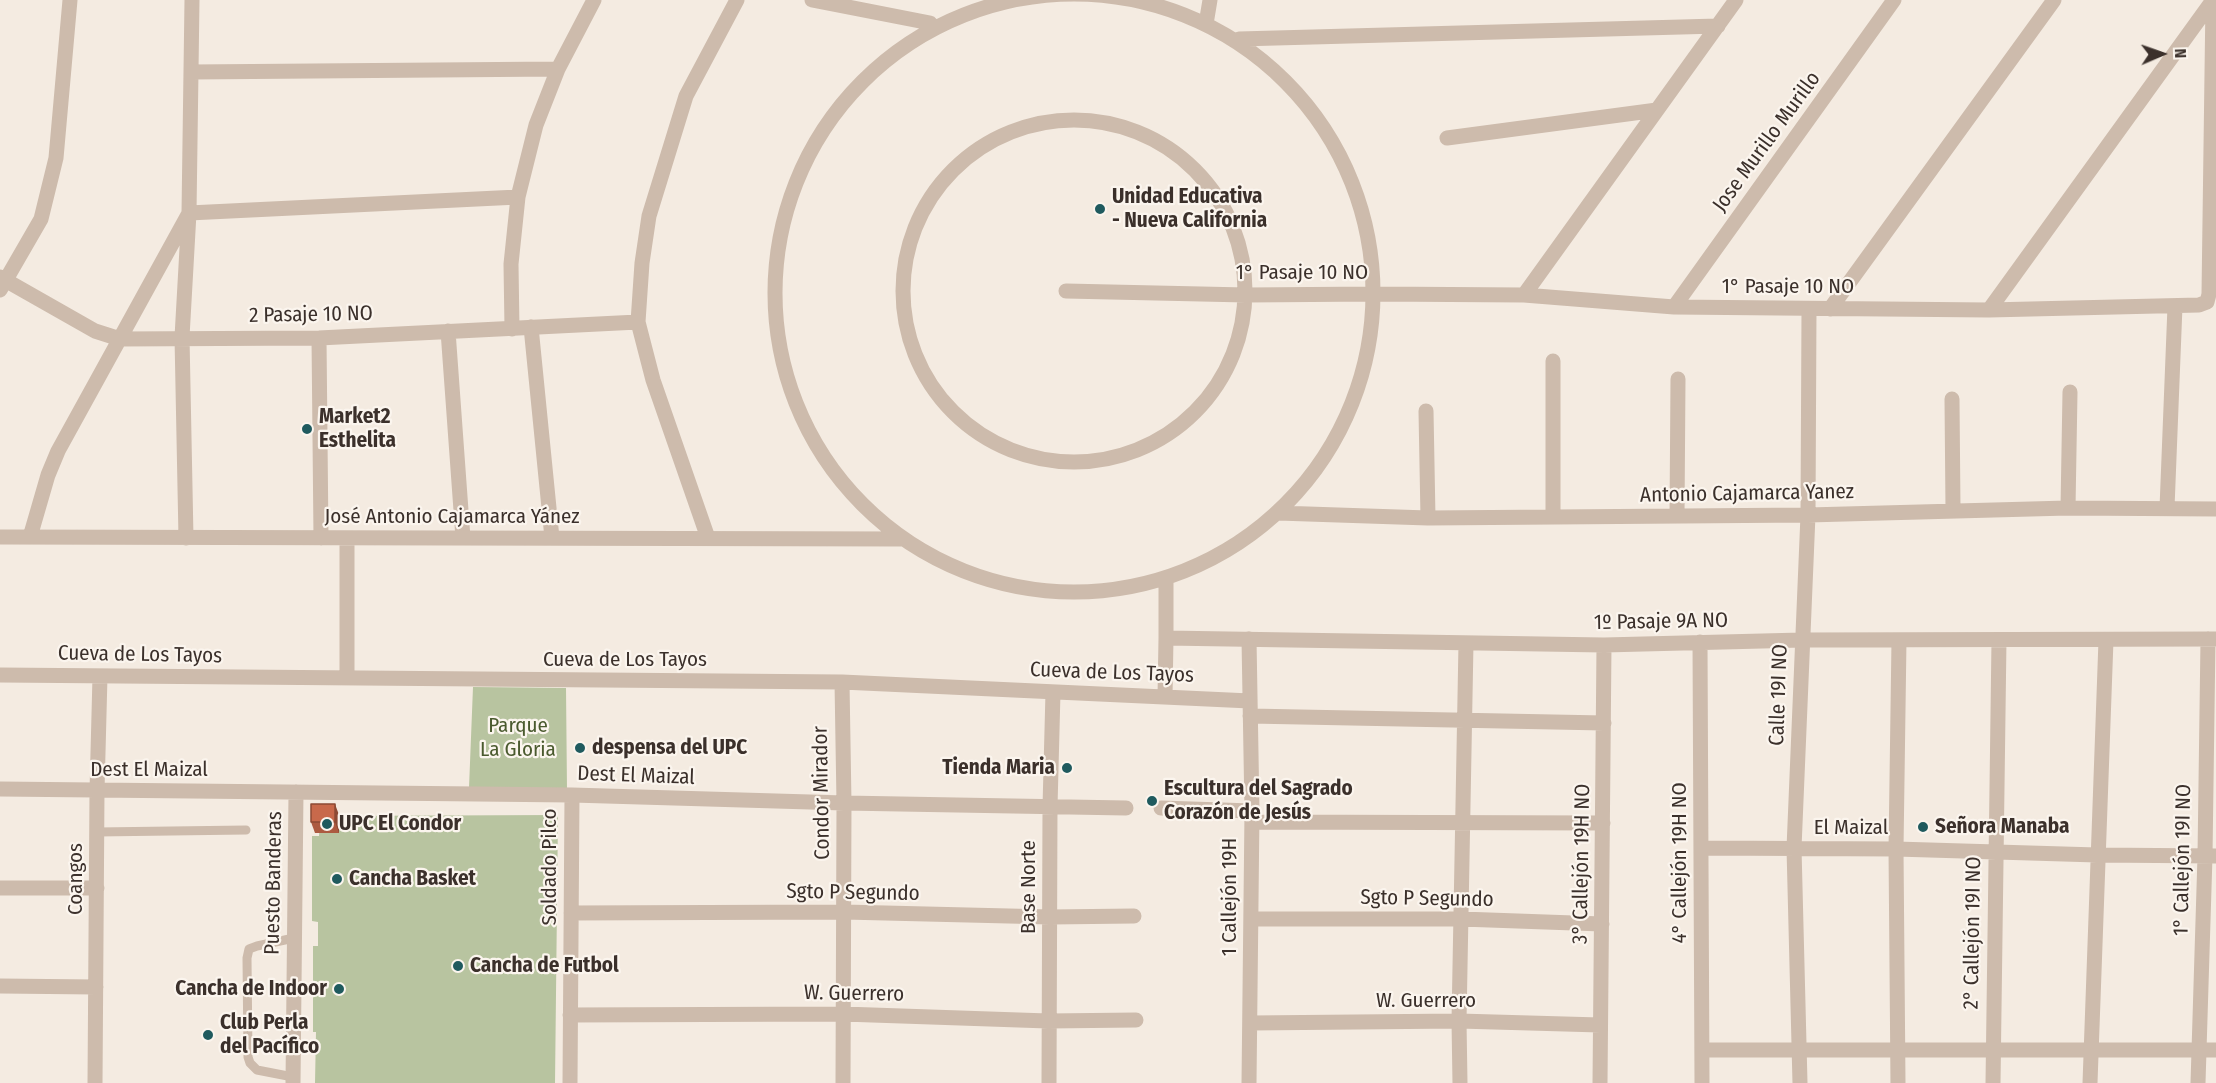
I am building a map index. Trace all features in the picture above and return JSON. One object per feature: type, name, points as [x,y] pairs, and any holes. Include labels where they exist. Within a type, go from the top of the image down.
[{"type":"street","points":[[2,283],[41,219],[56,158],[70,0]]},
{"type":"street","points":[[186,538],[182,337],[189,213],[192,0]]},
{"type":"street","points":[[512,329],[511,264],[518,197],[536,125],[558,69],[594,0]]},
{"type":"street","points":[[708,538],[653,380],[638,322],[642,263],[649,216],[686,96],[737,0]]},
{"type":"street","points":[[812,0],[930,23]]},
{"type":"street","points":[[1054,0],[1129,9],[1206,24],[1239,39],[1312,103],[1360,193],[1376,294],[1363,375],[1340,429],[1330,450],[1278,513],[1225,551],[1167,578],[1100,591],[1031,589],[964,571],[904,539],[840,479],[795,403],[775,318],[776,285],[779,230],[808,147],[860,76],[930,23],[986,6],[1054,0]]},
{"type":"street","points":[[1206,24],[1210,0]]},
{"type":"street","points":[[1524,295],[1736,0]]},
{"type":"street","name":"Jose Murillo Murillo","points":[[1674,308],[1894,0]]},
{"type":"street","points":[[1830,309],[2054,0]]},
{"type":"street","points":[[1989,310],[2213,0]]},
{"type":"street","name":"1° Pasaje 10 NO","points":[[1066,291],[1246,296],[1524,295],[1674,308],[1989,310],[2199,305],[2206,302],[2209,294],[2213,0]]},
{"type":"street","points":[[1239,39],[1718,26]]},
{"type":"street","points":[[191,72],[558,69]]},
{"type":"street","points":[[1446,138],[1657,110]]},
{"type":"street","points":[[1064,118],[1120,124],[1172,149],[1196,172],[1212,188],[1238,239],[1246,296],[1235,351],[1206,400],[1164,438],[1112,459],[1055,462],[1001,447],[954,414],[921,369],[904,314],[906,257],[925,204],[961,160],[1009,130],[1064,118]]},
{"type":"street","points":[[189,213],[518,197]]},
{"type":"street","points":[[30,537],[48,475],[58,451],[189,213]]},
{"type":"street","name":"2 Pasaje 10 NO","points":[[2,283],[95,331],[120,339],[320,338],[638,322]]},
{"type":"street","points":[[2167,508],[2175,306]]},
{"type":"street","name":"Calle 19I NO","points":[[1800,1083],[1794,848],[1808,515],[1809,309]]},
{"type":"street","points":[[531,327],[552,538]]},
{"type":"street","points":[[448,331],[463,538]]},
{"type":"street","points":[[320,338],[321,538]]},
{"type":"street","points":[[1553,361],[1553,517]]},
{"type":"street","points":[[1677,516],[1678,379]]},
{"type":"street","points":[[2068,508],[2070,392]]},
{"type":"street","points":[[1952,399],[1953,510]]},
{"type":"street","points":[[1426,411],[1428,518]]},
{"type":"street","name":"Antonio Cajamarca Yanez","points":[[1278,513],[1428,518],[1808,515],[2068,508],[2216,509]]},
{"type":"street","name":"José Antonio Cajamarca Yánez","points":[[0,537],[904,539]]},
{"type":"street","points":[[347,538],[347,678]]},
{"type":"street","points":[[1165,697],[1167,578]]},
{"type":"street","name":"1º Pasaje 9A NO","points":[[1166,638],[1604,645],[1802,640],[2212,639]]},
{"type":"street","name":"1 Callejón 19H","points":[[1249,639],[1252,816],[1250,1083]]},
{"type":"street","name":"1° Callejón 19I NO","points":[[2198,1083],[2210,856],[2212,639]]},
{"type":"street","points":[[1898,1083],[1896,849],[1899,640]]},
{"type":"street","name":"2° Callejón 19I NO","points":[[1993,1083],[1994,853],[1999,640]]},
{"type":"street","points":[[2090,1083],[2106,640]]},
{"type":"street","name":"4° Callejón 19H NO","points":[[1700,642],[1702,1083]]},
{"type":"street","points":[[1460,1083],[1459,1022],[1466,643]]},
{"type":"street","name":"3° Callejón 19H NO","points":[[1600,1083],[1604,645]]},
{"type":"street","name":"Cueva de Los Tayos","points":[[0,675],[842,682],[1250,701]]},
{"type":"street","name":"Coangos","points":[[95,1083],[100,676]]},
{"type":"street","name":"Condor Mirador","points":[[842,682],[843,1083]]},
{"type":"street","name":"Base Norte","points":[[1049,1083],[1050,807],[1053,692]]},
{"type":"street","points":[[1251,716],[1604,723]]},
{"type":"street","name":"Dest El Maizal","points":[[0,789],[572,795],[1126,808]]},
{"type":"street","name":"Puesto Banderas","points":[[293,1080],[296,792]]},
{"type":"street","name":"Soldado Pilco","points":[[570,1083],[572,795]]},
{"type":"street","points":[[1161,808],[1252,816],[1462,824],[1603,823]]},
{"type":"street","name":"El Maizal","points":[[1701,848],[1896,849],[1994,853],[2210,856]]},
{"type":"street","points":[[0,888],[98,888]]},
{"type":"street","name":"Sgto P Segundo","points":[[571,913],[844,912],[1050,917],[1134,916]]},
{"type":"street","name":"Sgto P Segundo","points":[[1251,919],[1461,919],[1602,924]]},
{"type":"street","points":[[0,986],[96,987]]},
{"type":"street","name":"W. Guerrero","points":[[570,1015],[843,1014],[1048,1021],[1136,1020]]},
{"type":"street","name":"W. Guerrero","points":[[1251,1023],[1459,1022],[1600,1025]]},
{"type":"street","points":[[1702,1050],[2216,1050]]},
{"type":"lane","points":[[97,832],[246,831]]},
{"type":"lane","points":[[293,1080],[257,1070],[250,1063],[248,1057],[247,958],[249,949],[256,946],[294,938]]},
{"type":"green space","name":"Parque La Gloria","points":[[473,687],[566,688],[567,790],[469,788]]},
{"type":"green space","points":[[558,815],[555,1083],[315,1083],[313,946],[318,946],[318,922],[312,921],[312,836],[319,836],[320,816]]},
{"type":"building","points":[[311,804],[335,804],[335,822],[311,822]]},
{"type":"place","name":"Unidad Educativa - Nueva California","points":[[1100,209]]},
{"type":"place","name":"Market2 Esthelita","points":[[307,429]]},
{"type":"place","name":"despensa del UPC","points":[[580,748]]},
{"type":"place","name":"Tienda Maria","points":[[1067,768]]},
{"type":"place","name":"Escultura del Sagrado Corazón de Jesús","points":[[1152,801]]},
{"type":"place","name":"UPC El Condor","points":[[327,824]]},
{"type":"place","name":"Señora Manaba","points":[[1923,827]]},
{"type":"place","name":"Cancha Basket","points":[[337,879]]},
{"type":"place","name":"Cancha de Futbol","points":[[458,966]]},
{"type":"place","name":"Cancha de Indoor","points":[[339,989]]},
{"type":"place","name":"Club Perla del Pacífico","points":[[208,1035]]}]
